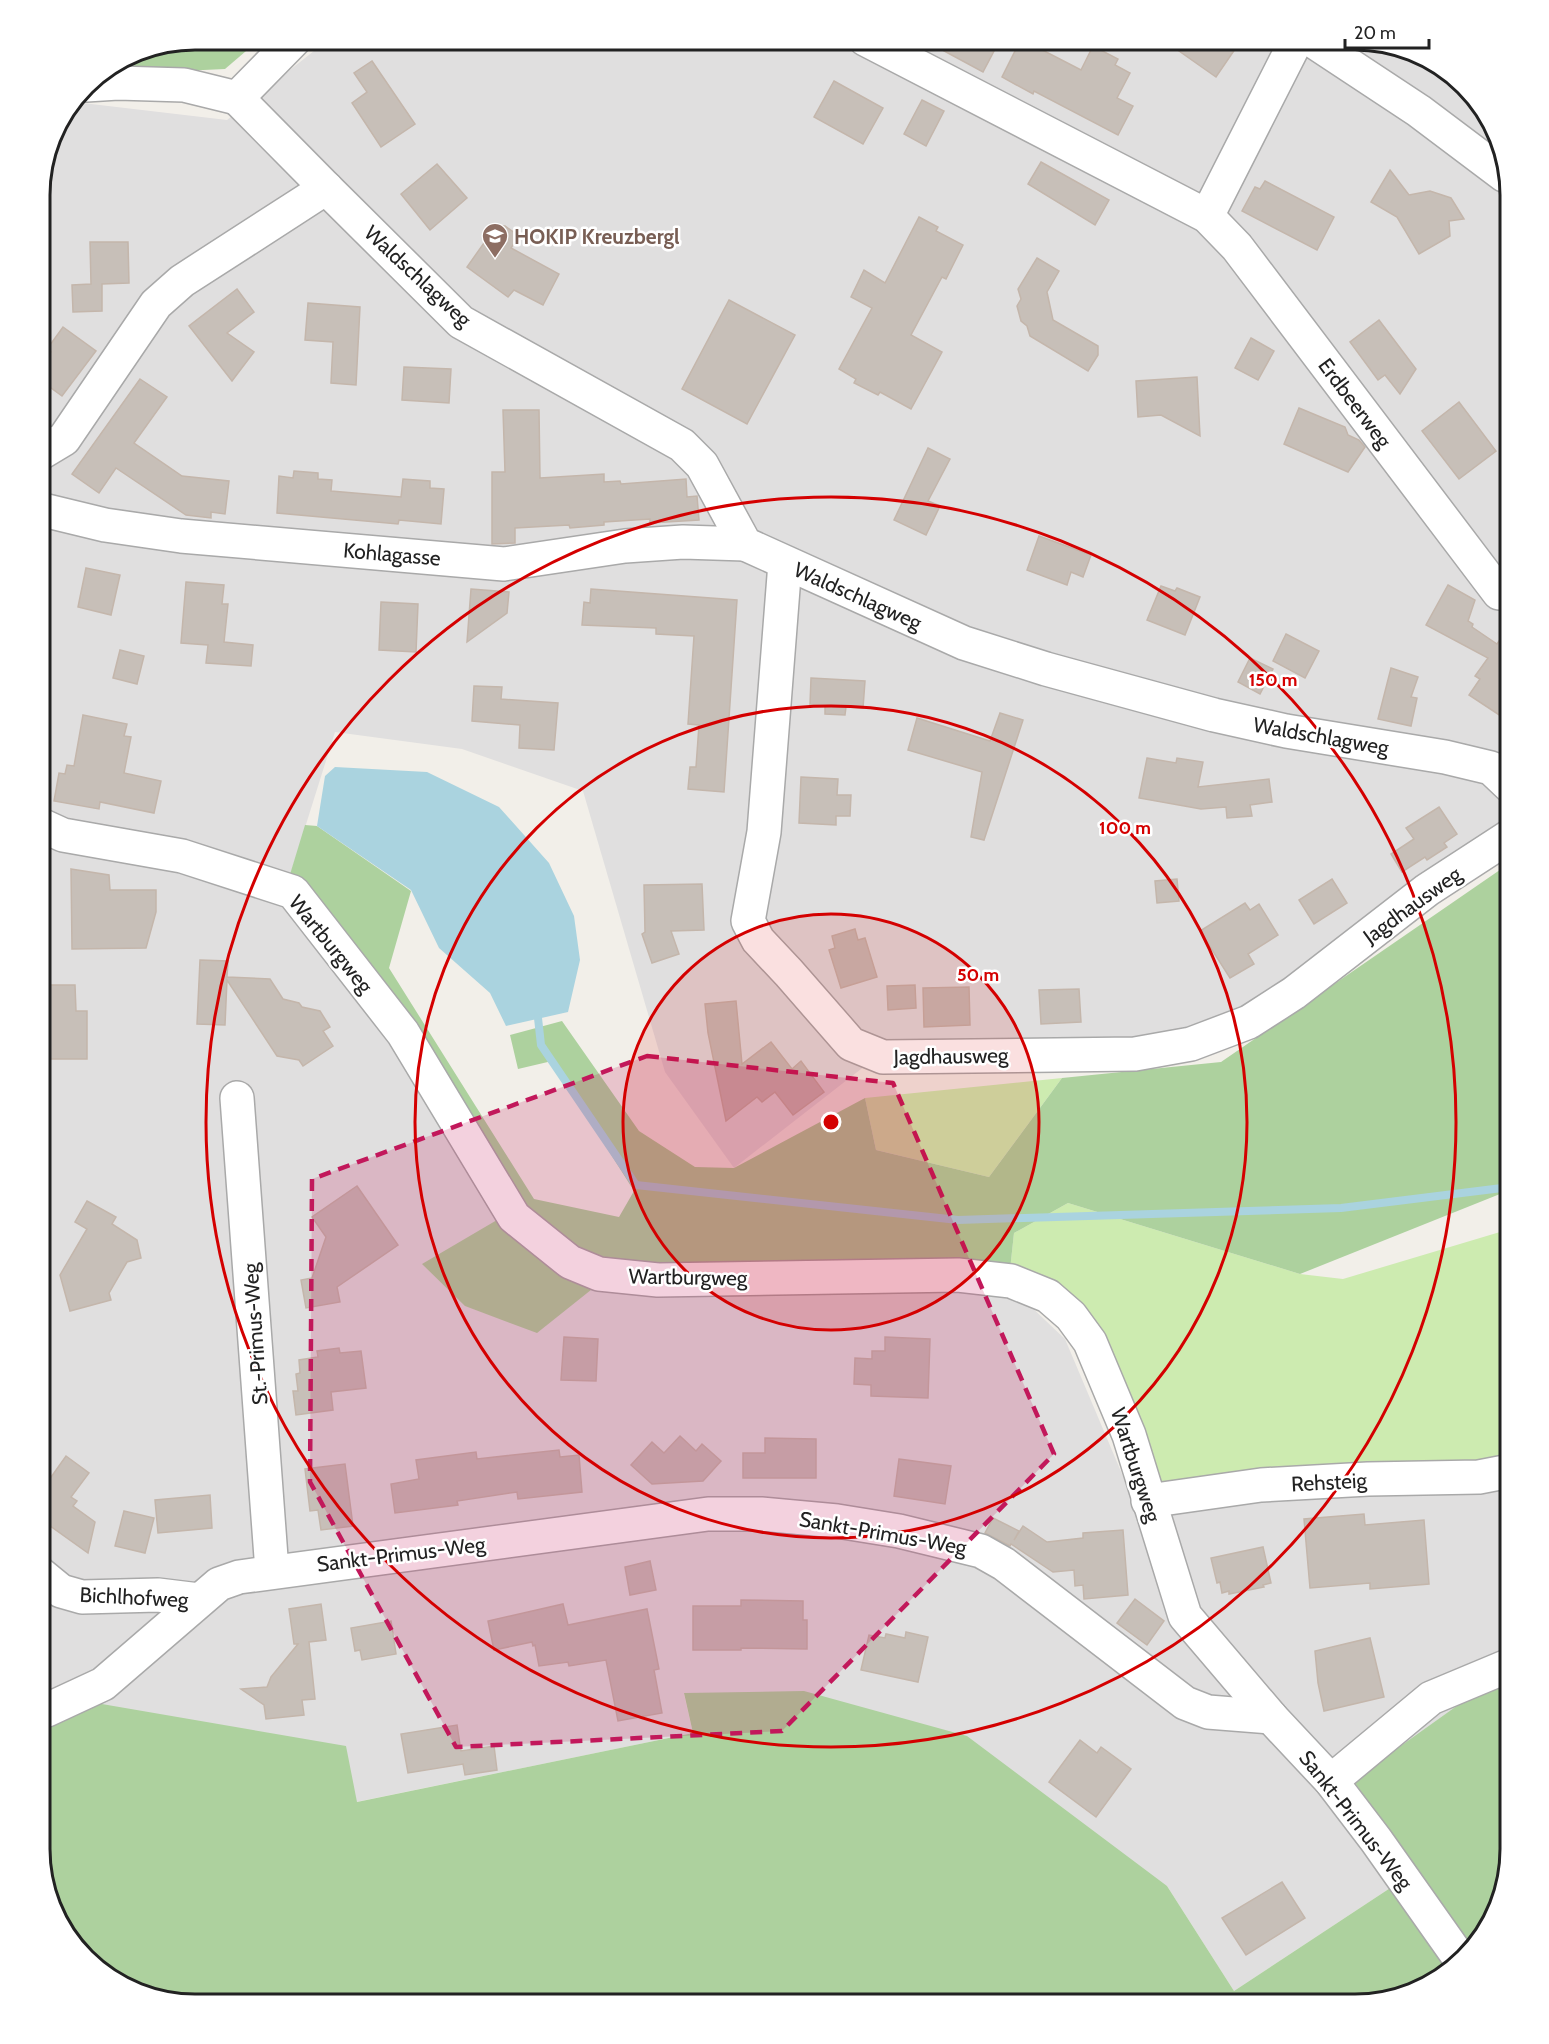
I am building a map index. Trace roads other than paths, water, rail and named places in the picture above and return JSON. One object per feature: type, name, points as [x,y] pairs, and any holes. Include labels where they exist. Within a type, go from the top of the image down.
[{"type":"street","points":[[100,84],[184,85],[237,98],[284,50]]},
{"type":"street","name":"Erdbeerweg","points":[[887,50],[1207,216],[1237,247],[1499,593]]},
{"type":"street","points":[[1207,216],[1291,50]]},
{"type":"street","points":[[1327,50],[1419,111],[1497,170]]},
{"type":"street","name":"Waldschlagweg","points":[[237,98],[461,322],[682,444],[702,465],[745,544],[964,643],[1046,669],[1214,715],[1286,731],[1445,757],[1491,768],[1500,777]]},
{"type":"street","points":[[50,447],[64,439],[156,304],[182,280],[326,189]]},
{"type":"street","name":"Kohlagasse","points":[[50,512],[105,525],[181,536],[504,564],[625,546],[683,542],[745,544]]},
{"type":"street","name":"Jagdhausweg","points":[[785,563],[764,832],[748,921],[758,940],[851,1044],[872,1053],[883,1057],[1135,1054],[1191,1044],[1249,1022],[1294,993],[1427,890],[1500,843]]},
{"type":"street","name":"Wartburgweg","points":[[50,830],[63,835],[182,856],[293,892],[402,1034],[514,1217],[570,1262],[599,1274],[658,1280],[958,1275],[1011,1281],[1048,1296],[1071,1316],[1090,1342],[1129,1435],[1185,1616],[1271,1717]]},
{"type":"street","name":"St.-Primus-Weg","points":[[237,1098],[272,1571]]},
{"type":"street","name":"Rehsteig","points":[[1148,1501],[1261,1485],[1368,1479],[1479,1477],[1500,1473]]},
{"type":"street","name":"Sankt-Primus-Weg","points":[[50,1709],[103,1684],[219,1584],[239,1576],[708,1514],[761,1514],[837,1521],[899,1531],[981,1551],[1004,1564],[1185,1703],[1208,1712],[1271,1717],[1331,1781],[1456,1953]]},
{"type":"street","name":"Bichlhofweg","points":[[50,1582],[61,1591],[82,1597],[158,1595],[199,1600]]},
{"type":"street","points":[[1331,1781],[1431,1698],[1500,1669]]},
{"type":"water","points":[[335,767],[427,772],[499,807],[549,863],[574,916],[580,960],[568,1012],[506,1026],[490,993],[439,948],[411,890],[317,826],[325,776]]},
{"type":"waterway","points":[[538,1018],[541,1045],[636,1185],[958,1220],[1341,1208],[1500,1188]]},
{"type":"place","name":"HOKIP Kreuzbergl","points":[[495,259]]}]
